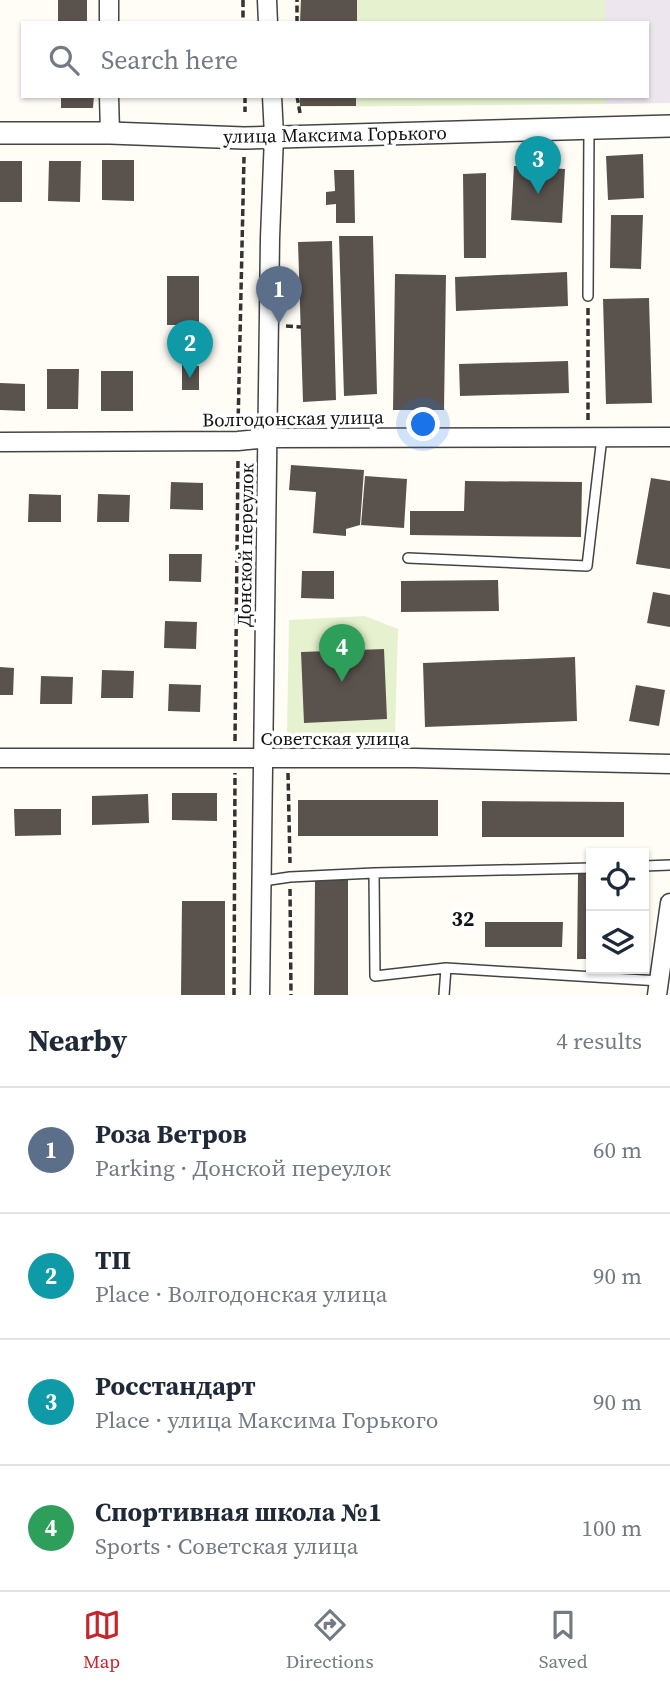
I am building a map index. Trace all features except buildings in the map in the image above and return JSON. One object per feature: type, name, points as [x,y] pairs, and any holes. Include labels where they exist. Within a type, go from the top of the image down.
[{"type":"street","points":[[109,0],[109,21]]},
{"type":"street","points":[[267,0],[268,21]]},
{"type":"street","points":[[109,98],[110,133]]},
{"type":"street","name":"Донской переулок","points":[[260,995],[270,238],[274,136],[272,98]]},
{"type":"street","name":"улица Максима Горького","points":[[0,133],[110,133],[244,138],[670,126]]},
{"type":"street","name":"Волгодонская улица","points":[[0,442],[670,437]]},
{"type":"street","name":"Советская улица","points":[[0,758],[414,758],[670,764]]},
{"type":"street","points":[[658,988],[666,960],[670,903]]},
{"type":"lane","points":[[588,296],[589,127]]},
{"type":"lane","points":[[408,558],[587,566],[595,437]]},
{"type":"lane","points":[[649,866],[670,865]]},
{"type":"lane","points":[[263,881],[374,873],[586,868]]},
{"type":"lane","points":[[374,873],[375,976],[446,968],[658,988]]},
{"type":"lane","points":[[444,995],[446,968]]},
{"type":"path","points":[[243,0],[243,21]]},
{"type":"path","points":[[297,0],[297,21]]},
{"type":"path","points":[[245,98],[246,112]]},
{"type":"path","points":[[297,98],[300,113]]},
{"type":"path","points":[[234,995],[238,441],[244,150]]},
{"type":"path","points":[[588,296],[595,437]]},
{"type":"path","points":[[285,326],[301,327]]},
{"type":"path","points":[[286,404],[286,417],[382,418]]},
{"type":"shaded area","points":[[605,0],[670,0],[670,103],[605,104],[605,98],[649,98],[649,21],[605,21]]},
{"type":"green space","points":[[299,0],[605,0],[605,21],[299,21]]},
{"type":"green space","points":[[298,98],[605,98],[605,104],[298,107]]},
{"type":"green space","points":[[365,616],[398,629],[395,736],[287,736],[289,620]]},
{"type":"place","name":"Росстандарт","points":[[538,194]]},
{"type":"place","name":"Роза Ветров","points":[[279,324]]},
{"type":"place","name":"ТП","points":[[190,378]]},
{"type":"place","name":"Спортивная школа №1","points":[[342,682]]},
{"type":"district","name":"32","points":[[463,918]]}]
